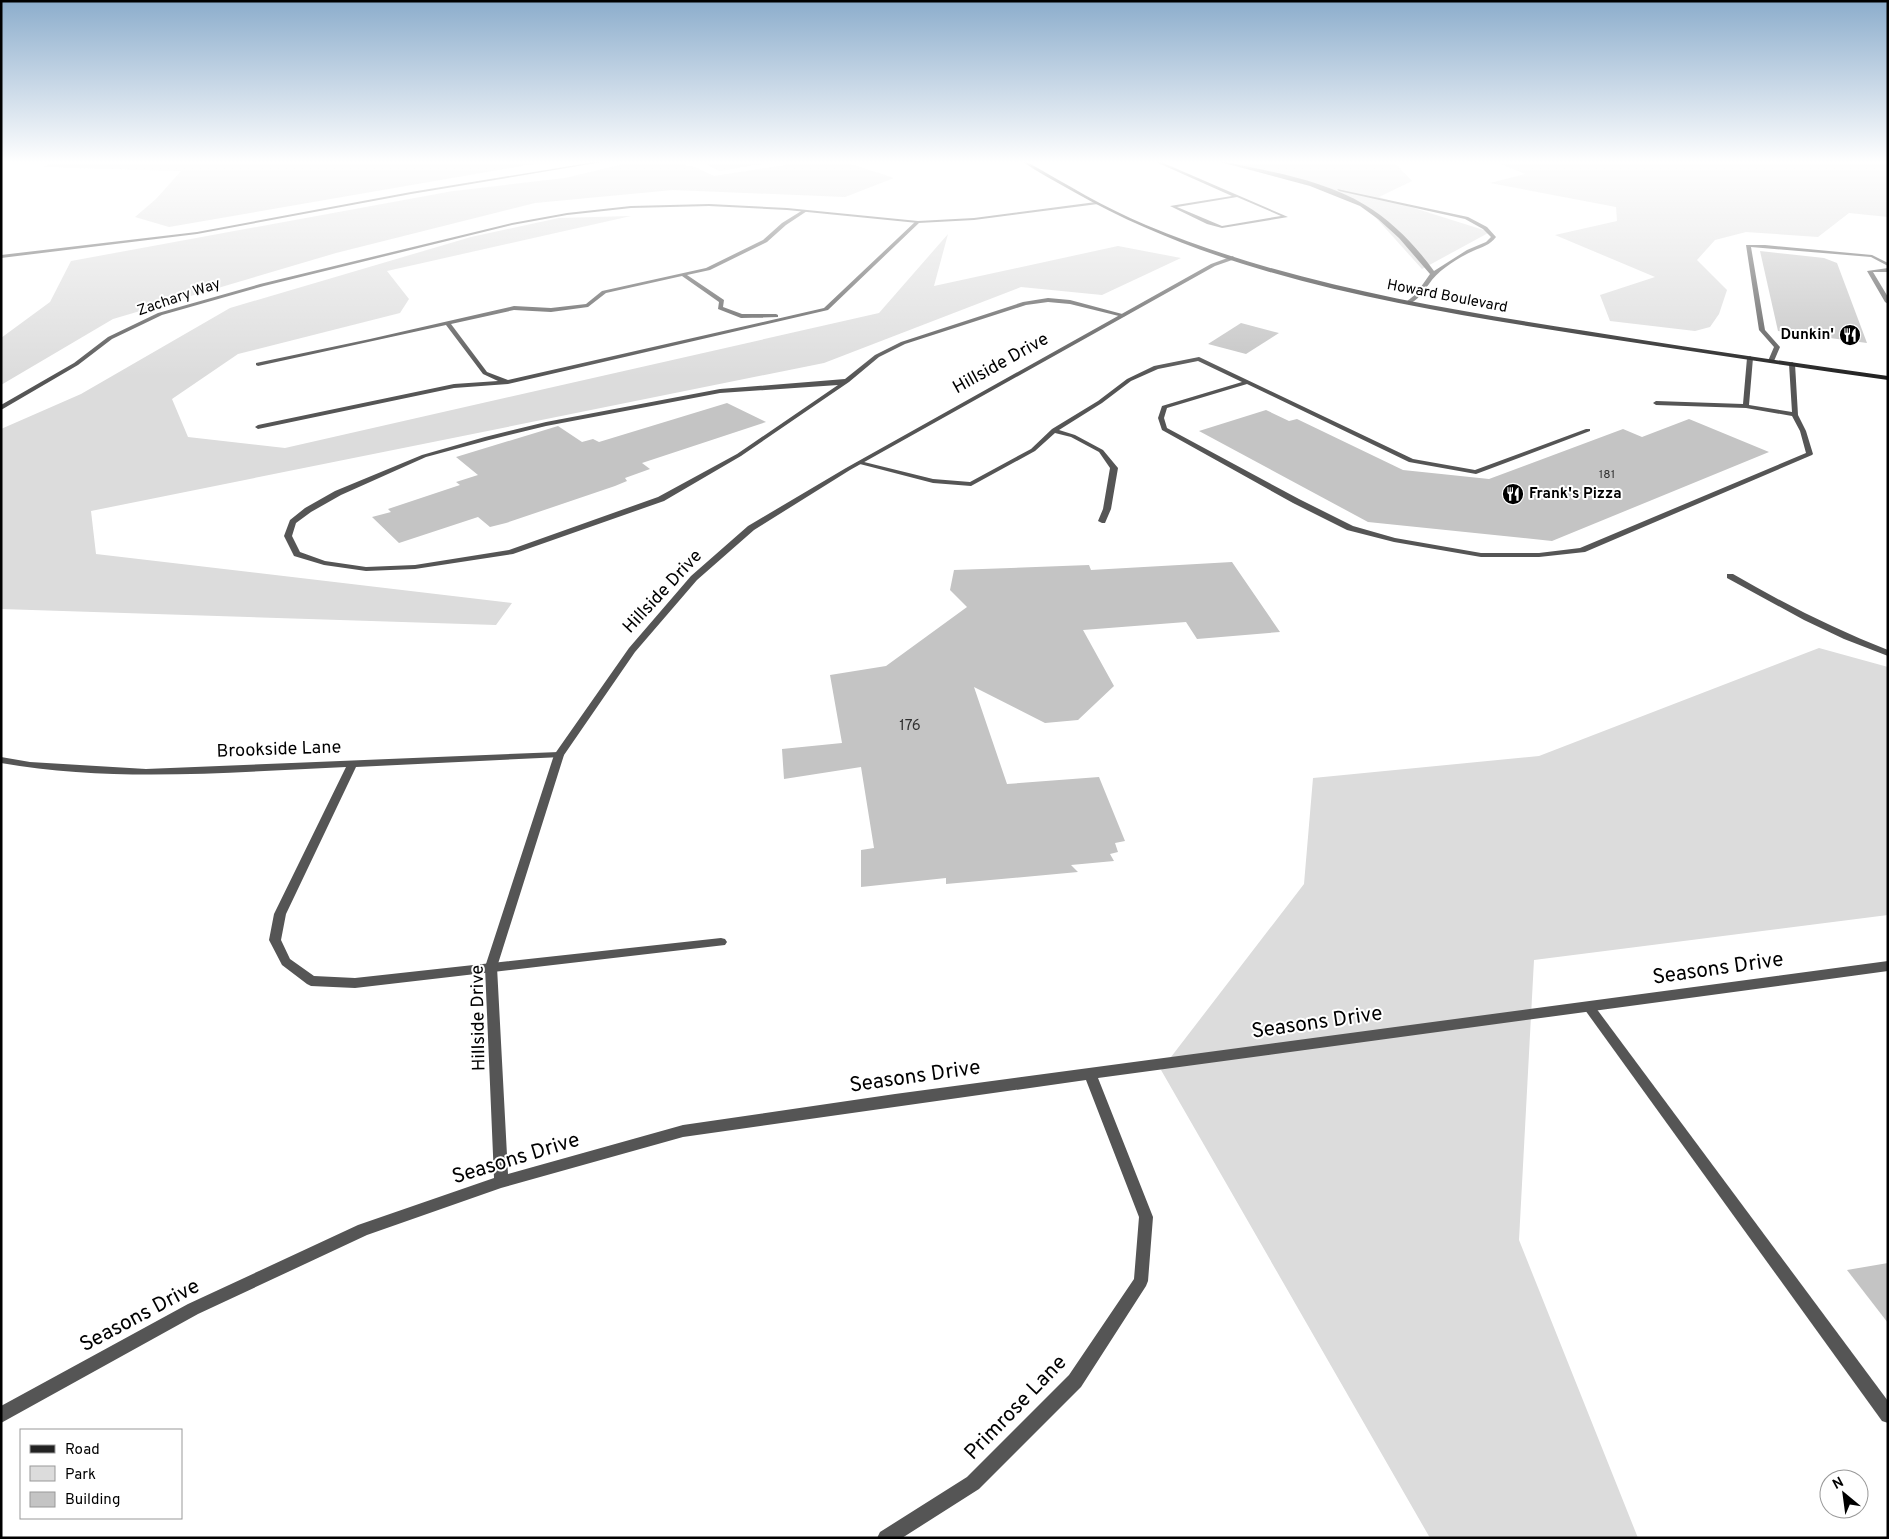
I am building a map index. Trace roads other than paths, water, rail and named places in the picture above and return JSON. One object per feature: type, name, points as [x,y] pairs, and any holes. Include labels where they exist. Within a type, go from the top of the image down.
[{"type":"main road","name":"Howard Boulevard","points":[[1165,234],[1233,258],[1302,278],[1408,303],[1501,320],[1888,378]]},
{"type":"street","points":[[1,257],[190,234]]},
{"type":"street","name":"Zachary Way","points":[[1,408],[76,364],[110,338],[143,322],[177,309],[262,285],[472,234]]},
{"type":"street","points":[[258,364],[370,342],[514,308],[551,310],[588,305],[604,292],[708,269],[765,241],[773,234]]},
{"type":"street","points":[[258,428],[454,386],[508,382],[826,309],[906,234]]},
{"type":"street","points":[[1395,234],[1422,257],[1433,274]]},
{"type":"street","points":[[1408,303],[1418,295],[1433,274],[1469,251],[1488,243],[1494,237],[1491,234]]},
{"type":"street","points":[[1771,361],[1776,348],[1762,330],[1748,246],[1872,256],[1888,265]]},
{"type":"street","name":"Hillside Drive","points":[[501,1182],[491,967],[560,755],[632,650],[694,578],[752,528],[860,463],[1123,315],[1213,265],[1233,258]]},
{"type":"street","points":[[1888,270],[1870,271],[1888,302]]},
{"type":"street","points":[[682,274],[722,301],[720,308],[741,316],[766,317],[826,309]]},
{"type":"street","points":[[847,381],[720,391],[546,424],[488,438],[424,456],[338,493],[308,510],[293,522],[288,536],[297,554],[324,563],[366,569],[415,567],[510,552],[661,499],[740,455],[847,381],[878,356],[903,343],[1025,303],[1048,300],[1070,302],[1123,315]]},
{"type":"street","points":[[447,323],[485,373],[508,382]]},
{"type":"street","points":[[1746,406],[1750,358]]},
{"type":"street","points":[[860,463],[933,481],[971,484],[1034,450],[1054,430],[1100,402],[1130,380],[1156,367],[1199,359],[1411,461],[1476,472],[1588,430]]},
{"type":"street","points":[[1246,383],[1164,407],[1161,418],[1164,429],[1301,504],[1350,528],[1394,540],[1481,555],[1539,555],[1582,550],[1608,541],[1810,454],[1803,430],[1794,415],[1795,398],[1792,364]]},
{"type":"street","points":[[1656,403],[1746,406],[1794,415]]},
{"type":"street","points":[[1054,430],[1073,436],[1101,451],[1114,468],[1107,509],[1102,521]]},
{"type":"street","points":[[1730,576],[1779,605],[1858,642],[1888,653]]},
{"type":"street","name":"Brookside Lane","points":[[1,760],[30,765],[146,772],[560,755]]},
{"type":"street","points":[[353,763],[280,914],[275,940],[286,962],[311,981],[355,983],[721,942]]},
{"type":"street","name":"Seasons Drive","points":[[1,1415],[193,1309],[363,1230],[501,1182],[683,1132],[895,1100],[1888,966]]},
{"type":"street","points":[[1589,1007],[1888,1415]]},
{"type":"street","name":"Primrose Lane","points":[[886,1538],[973,1483],[1076,1382],[1141,1281],[1146,1218],[1090,1074]]},
{"type":"place","name":"Dunkin'","points":[[1850,335]]},
{"type":"place","name":"Frank's Pizza","points":[[1513,494]]}]
